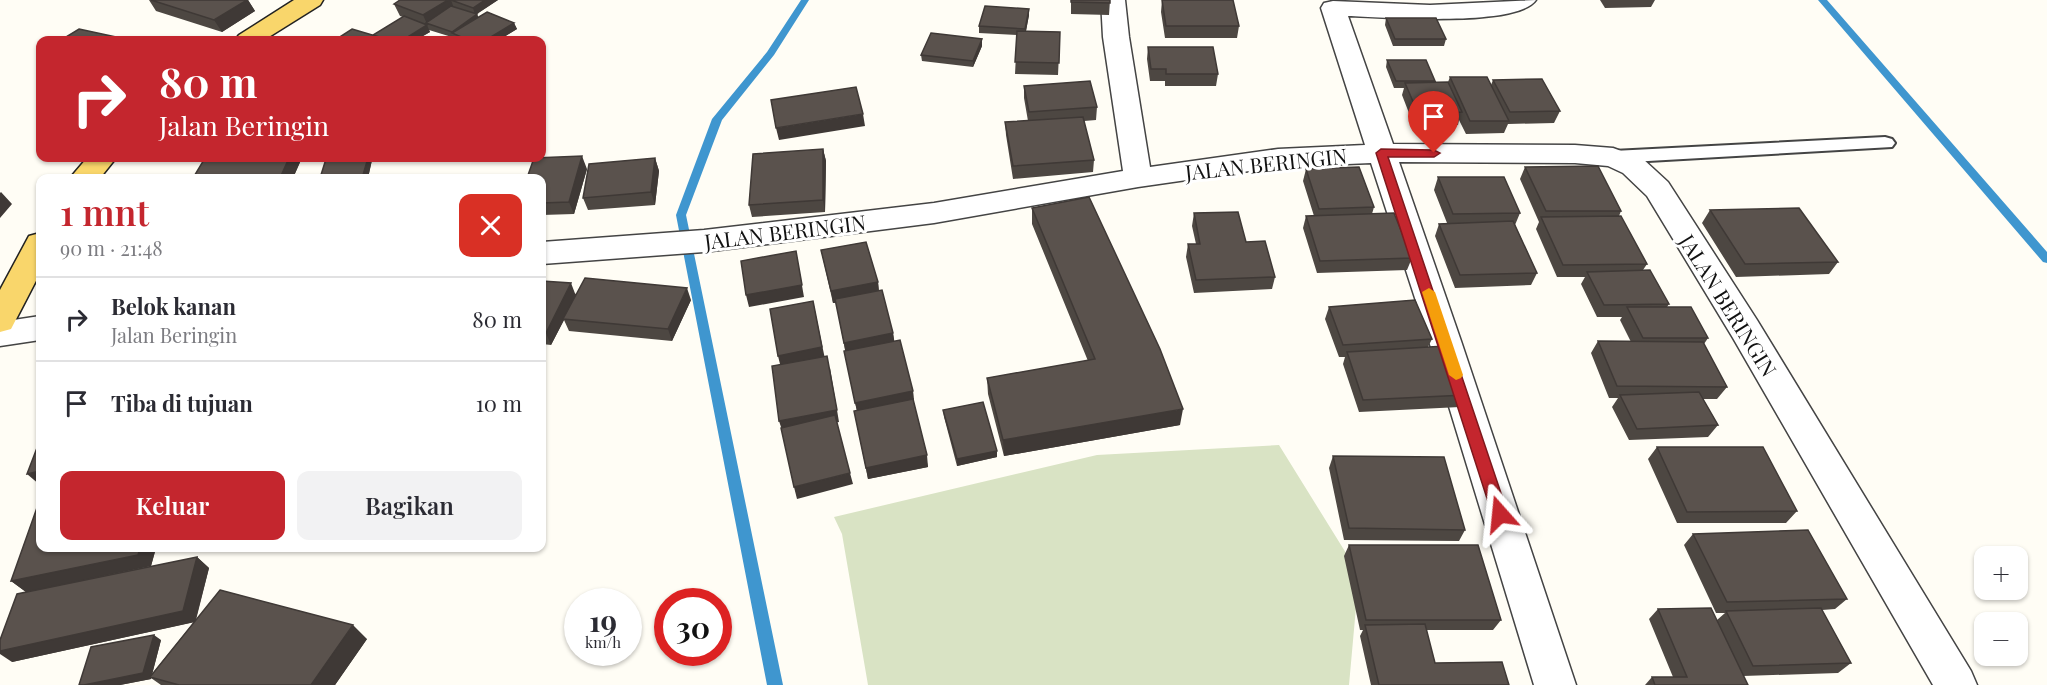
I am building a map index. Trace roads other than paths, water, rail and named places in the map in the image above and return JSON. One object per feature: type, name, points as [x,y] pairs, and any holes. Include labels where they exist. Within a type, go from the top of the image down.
[{"type":"main road","points":[[254,36],[312,0]]},
{"type":"main road","points":[[88,174],[98,162]]},
{"type":"main road","points":[[0,320],[36,252]]},
{"type":"street","points":[[1113,0],[1116,37],[1138,178]]},
{"type":"street","points":[[1524,0],[1498,9],[1430,12],[1333,8],[1445,341],[1556,685]]},
{"type":"street","name":"JALAN BERINGIN","points":[[546,253],[704,241],[934,213],[1138,178],[1278,158],[1381,153],[1575,154],[1613,157],[1633,166],[1658,189],[1745,329],[1956,685]]},
{"type":"street","points":[[0,334],[36,329]]},
{"type":"lane","points":[[1613,157],[1885,143]]},
{"type":"waterway","points":[[775,685],[681,215],[717,119],[771,53],[805,0]]},
{"type":"waterway","points":[[1822,0],[2047,259]]}]
